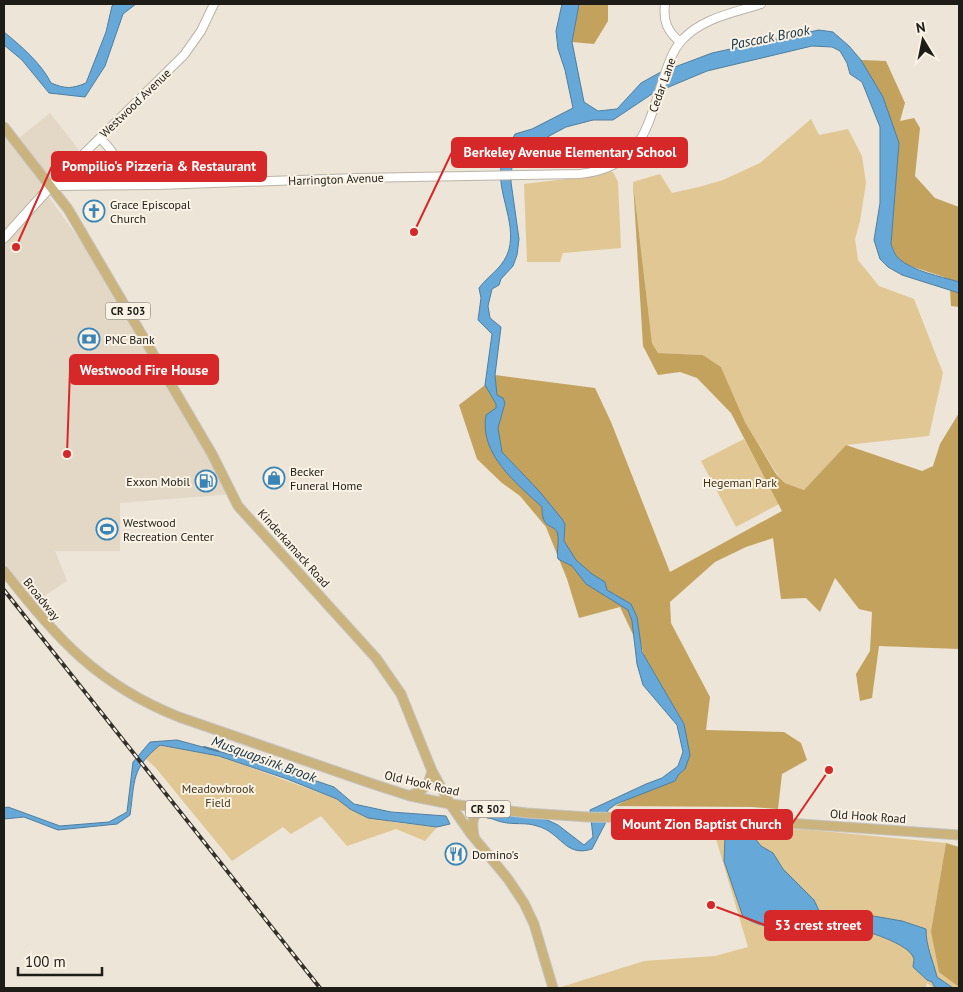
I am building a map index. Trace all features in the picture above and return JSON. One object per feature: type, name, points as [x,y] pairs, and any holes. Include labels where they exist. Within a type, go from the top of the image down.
[{"type":"main road","name":"Kinderkamack Road","points":[[4,127],[68,209],[208,447],[238,506],[387,672],[408,709],[432,772],[450,804],[474,839],[508,879],[524,903],[534,924],[553,988]]},
{"type":"main road","name":"Westwood Avenue","points":[[4,238],[51,186]]},
{"type":"main road","name":"Broadway","points":[[4,571],[36,612],[63,642]]},
{"type":"main road","name":"Old Hook Road","points":[[63,642],[105,678],[137,698],[163,711],[410,796],[482,808],[588,817],[731,819],[959,835]]},
{"type":"main road","points":[[410,796],[419,793],[426,787],[432,772]]},
{"type":"main road","points":[[474,839],[472,823],[474,815],[482,808]]},
{"type":"street","name":"Westwood Avenue","points":[[51,186],[184,55],[201,31],[214,4]]},
{"type":"street","name":"Cedar Lane","points":[[619,162],[627,157],[638,144],[647,128],[667,68],[680,42],[666,26],[665,4]]},
{"type":"street","points":[[680,42],[705,22],[761,4]]},
{"type":"street","points":[[100,138],[116,154],[125,185]]},
{"type":"street","name":"Harrington Avenue","points":[[51,186],[587,173],[619,162]]},
{"type":"shaded area","points":[[579,4],[608,4],[608,21],[594,44],[572,42]]},
{"type":"shaded area","points":[[861,60],[886,61],[905,103],[900,121],[914,118],[920,128],[915,176],[935,198],[959,207],[959,307],[951,306],[950,290],[944,277],[907,265],[897,257],[891,244],[899,143]]},
{"type":"shaded area","points":[[50,113],[79,150],[40,185],[141,324],[233,494],[120,503],[120,551],[55,551],[67,581],[35,602],[4,562],[4,124],[7,122],[19,138]]},
{"type":"shaded area","points":[[633,182],[652,343],[658,353],[703,355],[721,367],[745,422],[776,474],[785,483],[804,490],[846,445],[922,471],[933,466],[940,444],[959,413],[959,649],[879,646],[872,698],[860,701],[856,674],[870,651],[872,612],[859,609],[835,578],[820,612],[806,598],[781,599],[773,538],[746,547],[715,562],[670,602],[671,623],[710,697],[706,730],[784,732],[801,743],[807,760],[782,774],[778,809],[752,807],[615,806],[679,774],[685,769],[684,724],[644,656],[639,635],[636,641],[620,607],[579,618],[567,579],[546,527],[520,496],[502,483],[477,459],[459,405],[495,375],[595,388],[611,422],[670,572],[782,511],[731,413],[697,378],[680,372],[658,375],[643,346]]},
{"type":"shaded area","points":[[946,843],[959,847],[959,987],[939,972],[931,931]]},
{"type":"green space","points":[[811,119],[819,135],[848,129],[862,156],[866,183],[855,239],[858,260],[879,286],[914,299],[943,373],[929,436],[846,445],[804,490],[785,483],[777,474],[745,422],[721,367],[703,355],[658,353],[652,343],[633,182],[660,174],[672,193],[723,180],[760,163]]},
{"type":"green space","points":[[608,171],[613,172],[618,182],[621,248],[563,253],[560,262],[527,262],[524,184],[600,175]]},
{"type":"green space","name":"Hegeman Park","points":[[744,439],[779,504],[736,527],[701,461]]},
{"type":"green space","name":"Meadowbrook Field","points":[[160,745],[219,756],[337,799],[350,809],[392,822],[437,827],[425,841],[396,829],[347,846],[321,816],[291,834],[283,827],[232,861],[155,767],[145,758]]},
{"type":"green space","points":[[755,827],[811,830],[946,843],[931,931],[959,988],[933,988],[927,983],[926,988],[558,988],[644,961],[715,956],[748,947],[713,829]]},
{"type":"water","points":[[115,4],[136,4],[123,14],[105,66],[85,97],[49,93],[22,60],[4,45],[4,32],[36,62],[51,83],[68,88],[81,85],[86,83],[106,32],[112,6]]},
{"type":"water","points":[[562,4],[579,4],[572,42],[584,102],[598,111],[617,109],[641,83],[659,73],[712,53],[819,30],[833,32],[861,60],[883,97],[899,143],[891,244],[895,254],[904,263],[912,267],[959,282],[959,293],[902,275],[888,267],[880,259],[874,240],[880,203],[880,127],[862,82],[850,74],[847,63],[840,51],[832,47],[812,46],[707,71],[652,94],[613,120],[593,120],[566,127],[540,141],[521,146],[512,166],[511,182],[519,239],[517,255],[513,266],[501,279],[499,285],[492,289],[488,306],[490,318],[501,327],[495,375],[497,395],[503,398],[505,403],[498,428],[502,452],[540,492],[562,519],[565,524],[564,541],[576,560],[605,582],[607,590],[631,604],[637,617],[642,652],[684,724],[690,755],[685,769],[675,781],[616,804],[608,810],[605,824],[592,849],[583,851],[569,847],[552,833],[537,826],[506,823],[487,818],[487,811],[543,818],[558,825],[584,845],[593,837],[590,810],[662,778],[678,766],[683,752],[677,725],[643,685],[637,664],[632,621],[628,610],[586,584],[572,566],[558,559],[557,532],[545,521],[542,507],[502,467],[488,442],[485,429],[486,415],[496,408],[496,404],[485,385],[492,334],[478,320],[481,298],[479,288],[501,265],[507,255],[510,244],[511,233],[501,178],[503,158],[515,134],[532,129],[573,108],[565,70],[558,49],[556,31]]},
{"type":"water","points":[[177,740],[269,765],[334,787],[354,804],[391,812],[446,816],[450,824],[437,827],[368,818],[350,809],[337,799],[287,779],[219,756],[160,745],[139,768],[134,784],[130,815],[117,824],[58,830],[24,817],[4,819],[4,808],[8,807],[60,826],[109,822],[127,812],[133,762],[150,742]]},
{"type":"water","points":[[735,832],[753,836],[761,846],[773,853],[783,869],[814,900],[821,915],[812,925],[804,930],[789,932],[759,924],[743,917],[724,861],[725,837]]},
{"type":"water","points":[[862,914],[902,921],[926,929],[928,948],[937,977],[953,988],[935,988],[932,982],[927,980],[913,967],[914,959],[911,953],[886,938],[850,926],[851,921],[858,919]]},
{"type":"waterway","name":"Musquapsink Brook","points":[[204,747],[218,751]]},
{"type":"railway","points":[[4,590],[320,988]]},
{"type":"place","name":"Grace Episcopal Church","points":[[94,211]]},
{"type":"place","name":"Berkeley Avenue Elementary School","points":[[414,232]]},
{"type":"place","name":"Pompilio's Pizzeria & Restaurant","points":[[16,247]]},
{"type":"place","name":"PNC Bank","points":[[89,339]]},
{"type":"place","name":"Westwood Fire House","points":[[67,454]]},
{"type":"place","name":"Becker Funeral Home","points":[[274,478]]},
{"type":"place","name":"Exxon Mobil","points":[[206,481]]},
{"type":"place","name":"Westwood Recreation Center","points":[[107,529]]},
{"type":"place","name":"Mount Zion Baptist Church","points":[[829,770]]},
{"type":"place","name":"Domino's","points":[[456,854]]},
{"type":"place","name":"53 crest street","points":[[711,905]]},
{"type":"water label","name":"Pascack Brook","points":[[770,37]]}]
